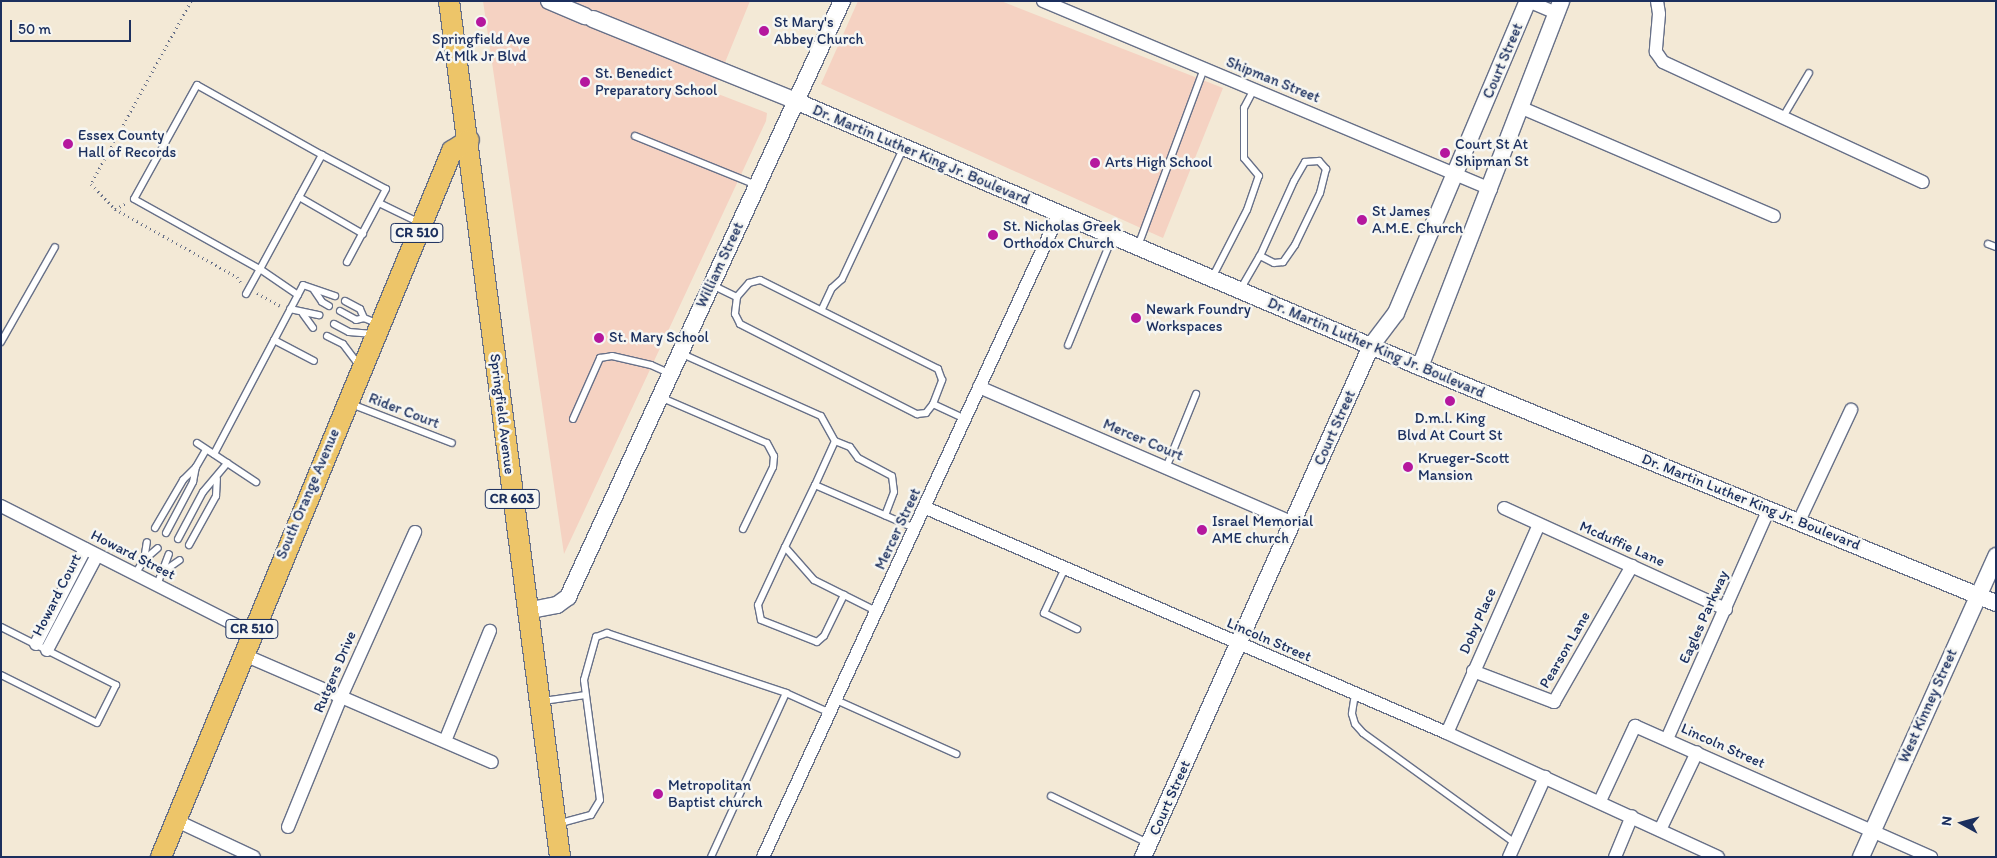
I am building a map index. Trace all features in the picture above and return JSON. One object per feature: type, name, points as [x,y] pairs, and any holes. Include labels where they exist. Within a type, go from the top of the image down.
[{"type":"main road","name":"Springfield Avenue","points":[[449,1],[469,140],[526,611],[560,857]]},
{"type":"main road","name":"South Orange Avenue","points":[[161,857],[242,654],[361,368],[373,326],[421,224],[452,151],[469,140]]},
{"type":"street","name":"Dr. Martin Luther King Jr. Boulevard","points":[[549,1],[794,100],[903,149],[1420,367],[1996,603]]},
{"type":"street","name":"William Street","points":[[526,611],[557,605],[568,597],[678,352],[711,284],[794,100],[842,1]]},
{"type":"street","name":"Shipman Street","points":[[1043,1],[1491,189]]},
{"type":"street","points":[[1420,367],[1491,189],[1559,7],[1528,1]]},
{"type":"street","name":"Court Street","points":[[1146,850],[1294,523],[1371,346],[1396,313],[1528,1]]},
{"type":"street","points":[[1656,1],[1660,14],[1658,58],[1923,182]]},
{"type":"street","points":[[1522,108],[1774,216]]},
{"type":"street","name":"Mercer Street","points":[[763,857],[926,508],[1059,214]]},
{"type":"street","name":"Mercer Court","points":[[979,388],[1294,523]]},
{"type":"street","points":[[1799,521],[1851,410]]},
{"type":"street","name":"Howard Street","points":[[1,506],[251,633]]},
{"type":"street","name":"Lincoln Street","points":[[926,508],[1447,733],[1600,801],[1718,857]]},
{"type":"street","name":"Mcduffie Lane","points":[[1504,508],[1726,609]]},
{"type":"street","name":"Eagles Parkway","points":[[1667,739],[1769,509]]},
{"type":"street","name":"Doby Place","points":[[1447,733],[1539,524]]},
{"type":"street","name":"Rutgers Drive","points":[[288,827],[341,696],[415,532]]},
{"type":"street","name":"Howard Court","points":[[42,647],[91,552]]},
{"type":"street","name":"West Kinney Street","points":[[1861,857],[1996,556]]},
{"type":"street","name":"Pearson Lane","points":[[1473,671],[1554,702],[1632,566]]},
{"type":"street","points":[[445,741],[490,631]]},
{"type":"street","points":[[242,654],[492,762]]},
{"type":"street","name":"Lincoln Street","points":[[1600,801],[1635,726],[1931,857]]},
{"type":"street","points":[[1660,830],[1697,752]]},
{"type":"street","points":[[1509,857],[1545,777]]},
{"type":"street","points":[[1615,857],[1632,816]]},
{"type":"street","points":[[175,820],[254,857]]},
{"type":"lane","points":[[1138,247],[1204,69]]},
{"type":"lane","points":[[1784,117],[1809,73]]},
{"type":"lane","points":[[298,295],[260,269],[134,199],[197,85],[386,189],[347,262]]},
{"type":"lane","points":[[1212,279],[1246,210],[1259,176],[1244,158],[1244,108],[1254,89]]},
{"type":"lane","points":[[635,136],[756,185]]},
{"type":"lane","points":[[822,309],[832,288],[842,279],[903,149]]},
{"type":"lane","points":[[248,291],[322,155]]},
{"type":"lane","points":[[1240,290],[1260,256],[1294,181],[1305,162],[1319,161],[1326,169],[1320,193],[1295,244],[1283,262],[1274,263],[1260,256]]},
{"type":"lane","points":[[299,198],[363,234]]},
{"type":"lane","points":[[379,203],[421,224]]},
{"type":"lane","points":[[1068,345],[1113,237]]},
{"type":"lane","points":[[1988,244],[1996,247]]},
{"type":"lane","points":[[1,342],[55,247]]},
{"type":"lane","points":[[757,280],[822,309],[938,369],[942,380],[933,404],[926,413],[918,414],[740,324],[735,314],[737,297],[749,283],[757,280]]},
{"type":"lane","points":[[711,284],[737,297]]},
{"type":"lane","points":[[214,454],[303,285],[335,296]]},
{"type":"lane","points":[[314,290],[322,302],[329,306]]},
{"type":"lane","points":[[345,301],[360,309],[373,326]]},
{"type":"lane","points":[[290,310],[303,314],[319,315]]},
{"type":"lane","points":[[340,311],[356,320],[373,326]]},
{"type":"lane","points":[[303,314],[313,328]]},
{"type":"lane","points":[[334,324],[350,332],[373,326]]},
{"type":"lane","points":[[327,336],[343,344],[361,368]]},
{"type":"lane","points":[[274,340],[314,361]]},
{"type":"lane","points":[[678,352],[821,416],[835,441],[850,447],[858,458],[892,476],[894,492],[885,515]]},
{"type":"lane","points":[[572,419],[600,358],[612,356],[651,365],[669,373]]},
{"type":"lane","points":[[1166,468],[1196,394]]},
{"type":"lane","points":[[658,396],[767,444],[774,456],[773,467],[743,529]]},
{"type":"lane","name":"Rider Court","points":[[347,402],[452,443]]},
{"type":"lane","points":[[933,404],[966,419]]},
{"type":"lane","points":[[835,441],[758,605],[760,620],[817,642],[824,636],[844,596]]},
{"type":"lane","points":[[197,443],[256,482]]},
{"type":"lane","points":[[155,528],[183,480],[196,467],[206,450]]},
{"type":"lane","points":[[178,539],[203,492],[218,479],[227,463]]},
{"type":"lane","points":[[166,533],[193,482],[196,467]]},
{"type":"lane","points":[[189,545],[216,496],[218,479]]},
{"type":"lane","points":[[815,485],[916,529]]},
{"type":"lane","points":[[144,560],[147,542]]},
{"type":"lane","points":[[785,547],[814,580],[877,612]]},
{"type":"lane","points":[[135,574],[144,560],[158,548]]},
{"type":"lane","points":[[157,585],[169,554]]},
{"type":"lane","points":[[164,570],[180,560]]},
{"type":"lane","points":[[1065,568],[1044,613],[1077,629]]},
{"type":"lane","points":[[1,627],[116,685],[97,723],[1,675]]},
{"type":"lane","points":[[556,825],[591,815],[600,800],[586,696],[585,668],[596,638],[605,633],[786,694],[830,713]]},
{"type":"lane","points":[[711,857],[786,694]]},
{"type":"lane","points":[[1355,694],[1352,714],[1355,724],[1363,733],[1515,843]]},
{"type":"lane","points":[[539,701],[586,696]]},
{"type":"lane","points":[[836,700],[956,754]]},
{"type":"lane","points":[[1051,796],[1146,850]]},
{"type":"path","points":[[191,1],[92,184],[115,209],[237,277],[248,291],[290,310]]},
{"type":"shaded area","name":"St. Mary School","points":[[483,1],[750,1],[713,92],[767,113],[766,121],[564,554]]},
{"type":"shaded area","name":"Arts High School","points":[[858,1],[1001,1],[1223,88],[1163,238],[821,84]]},
{"type":"place","name":"Springfield Ave At Mlk Jr Blvd","points":[[481,22]]},
{"type":"place","name":"St Mary's Abbey Church","points":[[764,31]]},
{"type":"place","name":"St. Benedict Preparatory School","points":[[585,82]]},
{"type":"place","name":"Essex County Hall of Records","points":[[68,144]]},
{"type":"place","name":"Court St At Shipman St","points":[[1445,153]]},
{"type":"place","name":"Arts High School","points":[[1095,163]]},
{"type":"place","name":"St James A.M.E. Church","points":[[1362,220]]},
{"type":"place","name":"St. Nicholas Greek Orthodox Church","points":[[993,235]]},
{"type":"place","name":"Newark Foundry Workspaces","points":[[1136,318]]},
{"type":"place","name":"St. Mary School","points":[[599,338]]},
{"type":"place","name":"D.m.l. King Blvd At Court St","points":[[1450,401]]},
{"type":"place","name":"Krueger-Scott Mansion","points":[[1408,467]]},
{"type":"place","name":"Israel Memorial AME church","points":[[1202,530]]},
{"type":"place","name":"Metropolitan Baptist church","points":[[658,794]]}]
